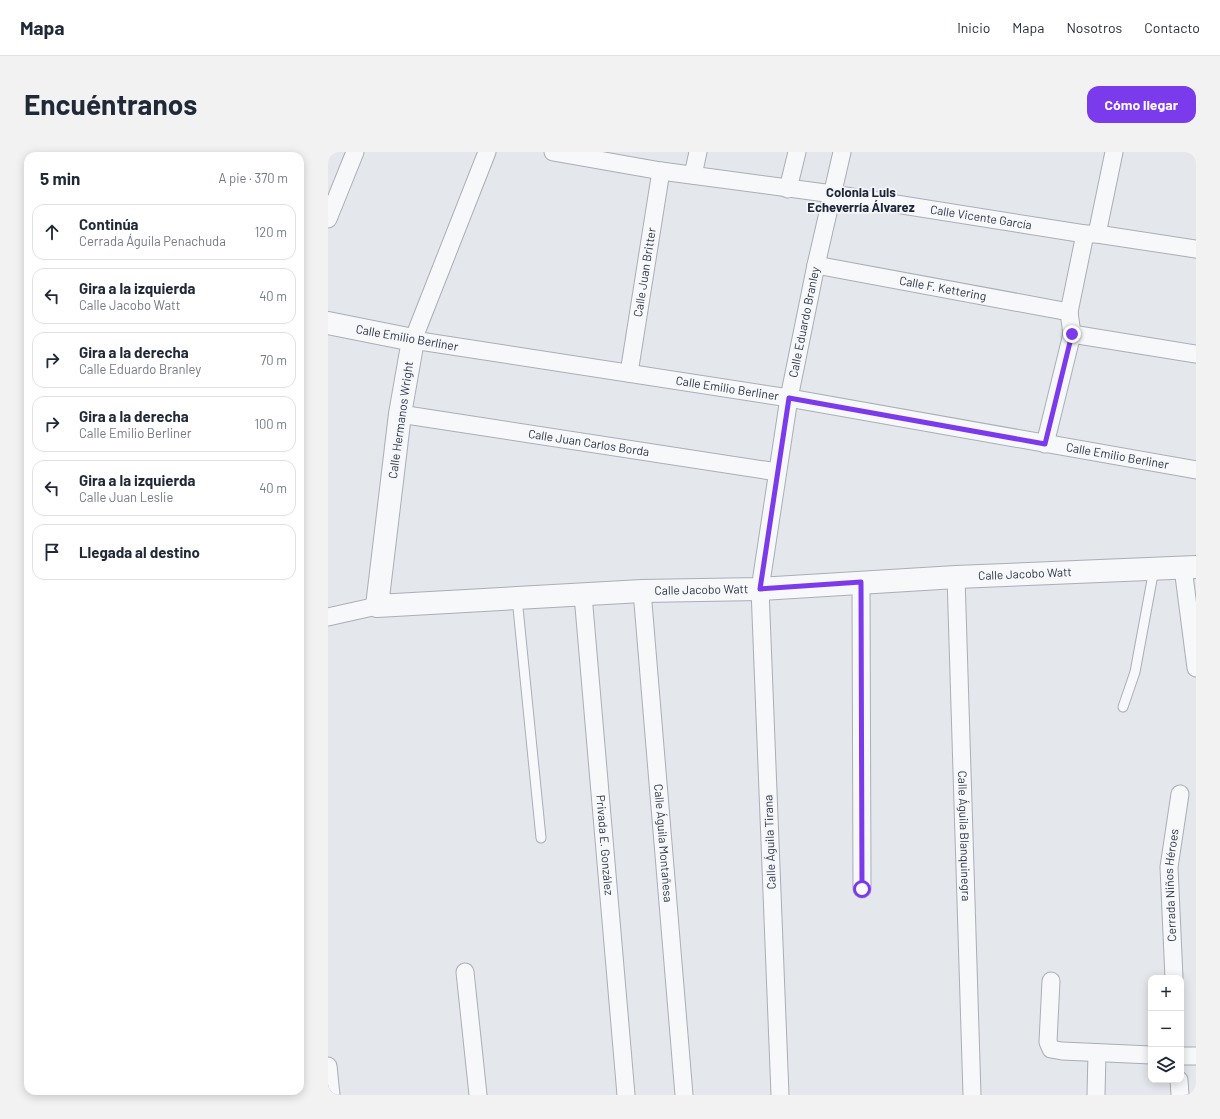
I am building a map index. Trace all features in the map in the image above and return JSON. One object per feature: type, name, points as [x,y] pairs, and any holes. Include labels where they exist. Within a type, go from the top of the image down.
[{"type":"street","points":[[328,219],[355,152]]},
{"type":"street","name":"Calle Vicente García","points":[[552,152],[612,157],[661,170],[788,189],[833,194],[1196,249]]},
{"type":"street","points":[[693,175],[698,152]]},
{"type":"street","points":[[788,189],[797,152]]},
{"type":"street","name":"Calle Eduardo Branley","points":[[760,589],[789,398],[816,266],[842,152]]},
{"type":"street","points":[[1045,444],[1072,334],[1069,312],[1114,152]]},
{"type":"street","name":"Calle Hermanos Wright","points":[[377,606],[400,414],[413,340],[484,153]]},
{"type":"street","name":"Calle Juan Britter","points":[[629,373],[661,170]]},
{"type":"street","name":"Calle F. Kettering","points":[[816,266],[1069,312]]},
{"type":"street","name":"Calle Emilio Berliner","points":[[328,323],[413,340],[789,398],[1196,470]]},
{"type":"street","points":[[1072,334],[1196,354]]},
{"type":"street","name":"Calle Juan Carlos Borda","points":[[400,414],[777,472]]},
{"type":"street","points":[[1190,568],[1196,668]]},
{"type":"street","name":"Calle Jacobo Watt","points":[[328,617],[377,606],[517,598],[642,591],[760,589],[956,577],[1190,568]]},
{"type":"street","name":"Calle Águila Blanquinegra","points":[[956,577],[972,1095]]},
{"type":"street","points":[[861,582],[862,889]]},
{"type":"street","name":"Calle Águila Tirana","points":[[760,589],[780,1095]]},
{"type":"street","name":"Calle Águila Montañesa","points":[[642,591],[684,1095]]},
{"type":"street","name":"Privada E. González","points":[[583,595],[626,1095]]},
{"type":"street","name":"Cerrada Niños Héroes","points":[[1174,975],[1169,867],[1180,794]]},
{"type":"street","points":[[466,972],[478,1095]]},
{"type":"street","points":[[1051,981],[1048,1042],[1050,1049],[1062,1051],[1148,1055]]},
{"type":"street","points":[[1096,1095],[1097,1053]]},
{"type":"street","points":[[1184,1056],[1196,1056]]},
{"type":"street","points":[[328,1066],[331,1095]]},
{"type":"street","points":[[1179,1083],[1180,1095]]},
{"type":"lane","points":[[1123,707],[1136,672],[1154,569]]},
{"type":"lane","points":[[517,598],[541,838]]},
{"type":"district","name":"Colonia Luis Echeverría Álvarez","points":[[861,200]]},
{"type":"route","points":[[862,889],[861,582],[760,589],[789,398],[1045,444],[1072,334]]}]
